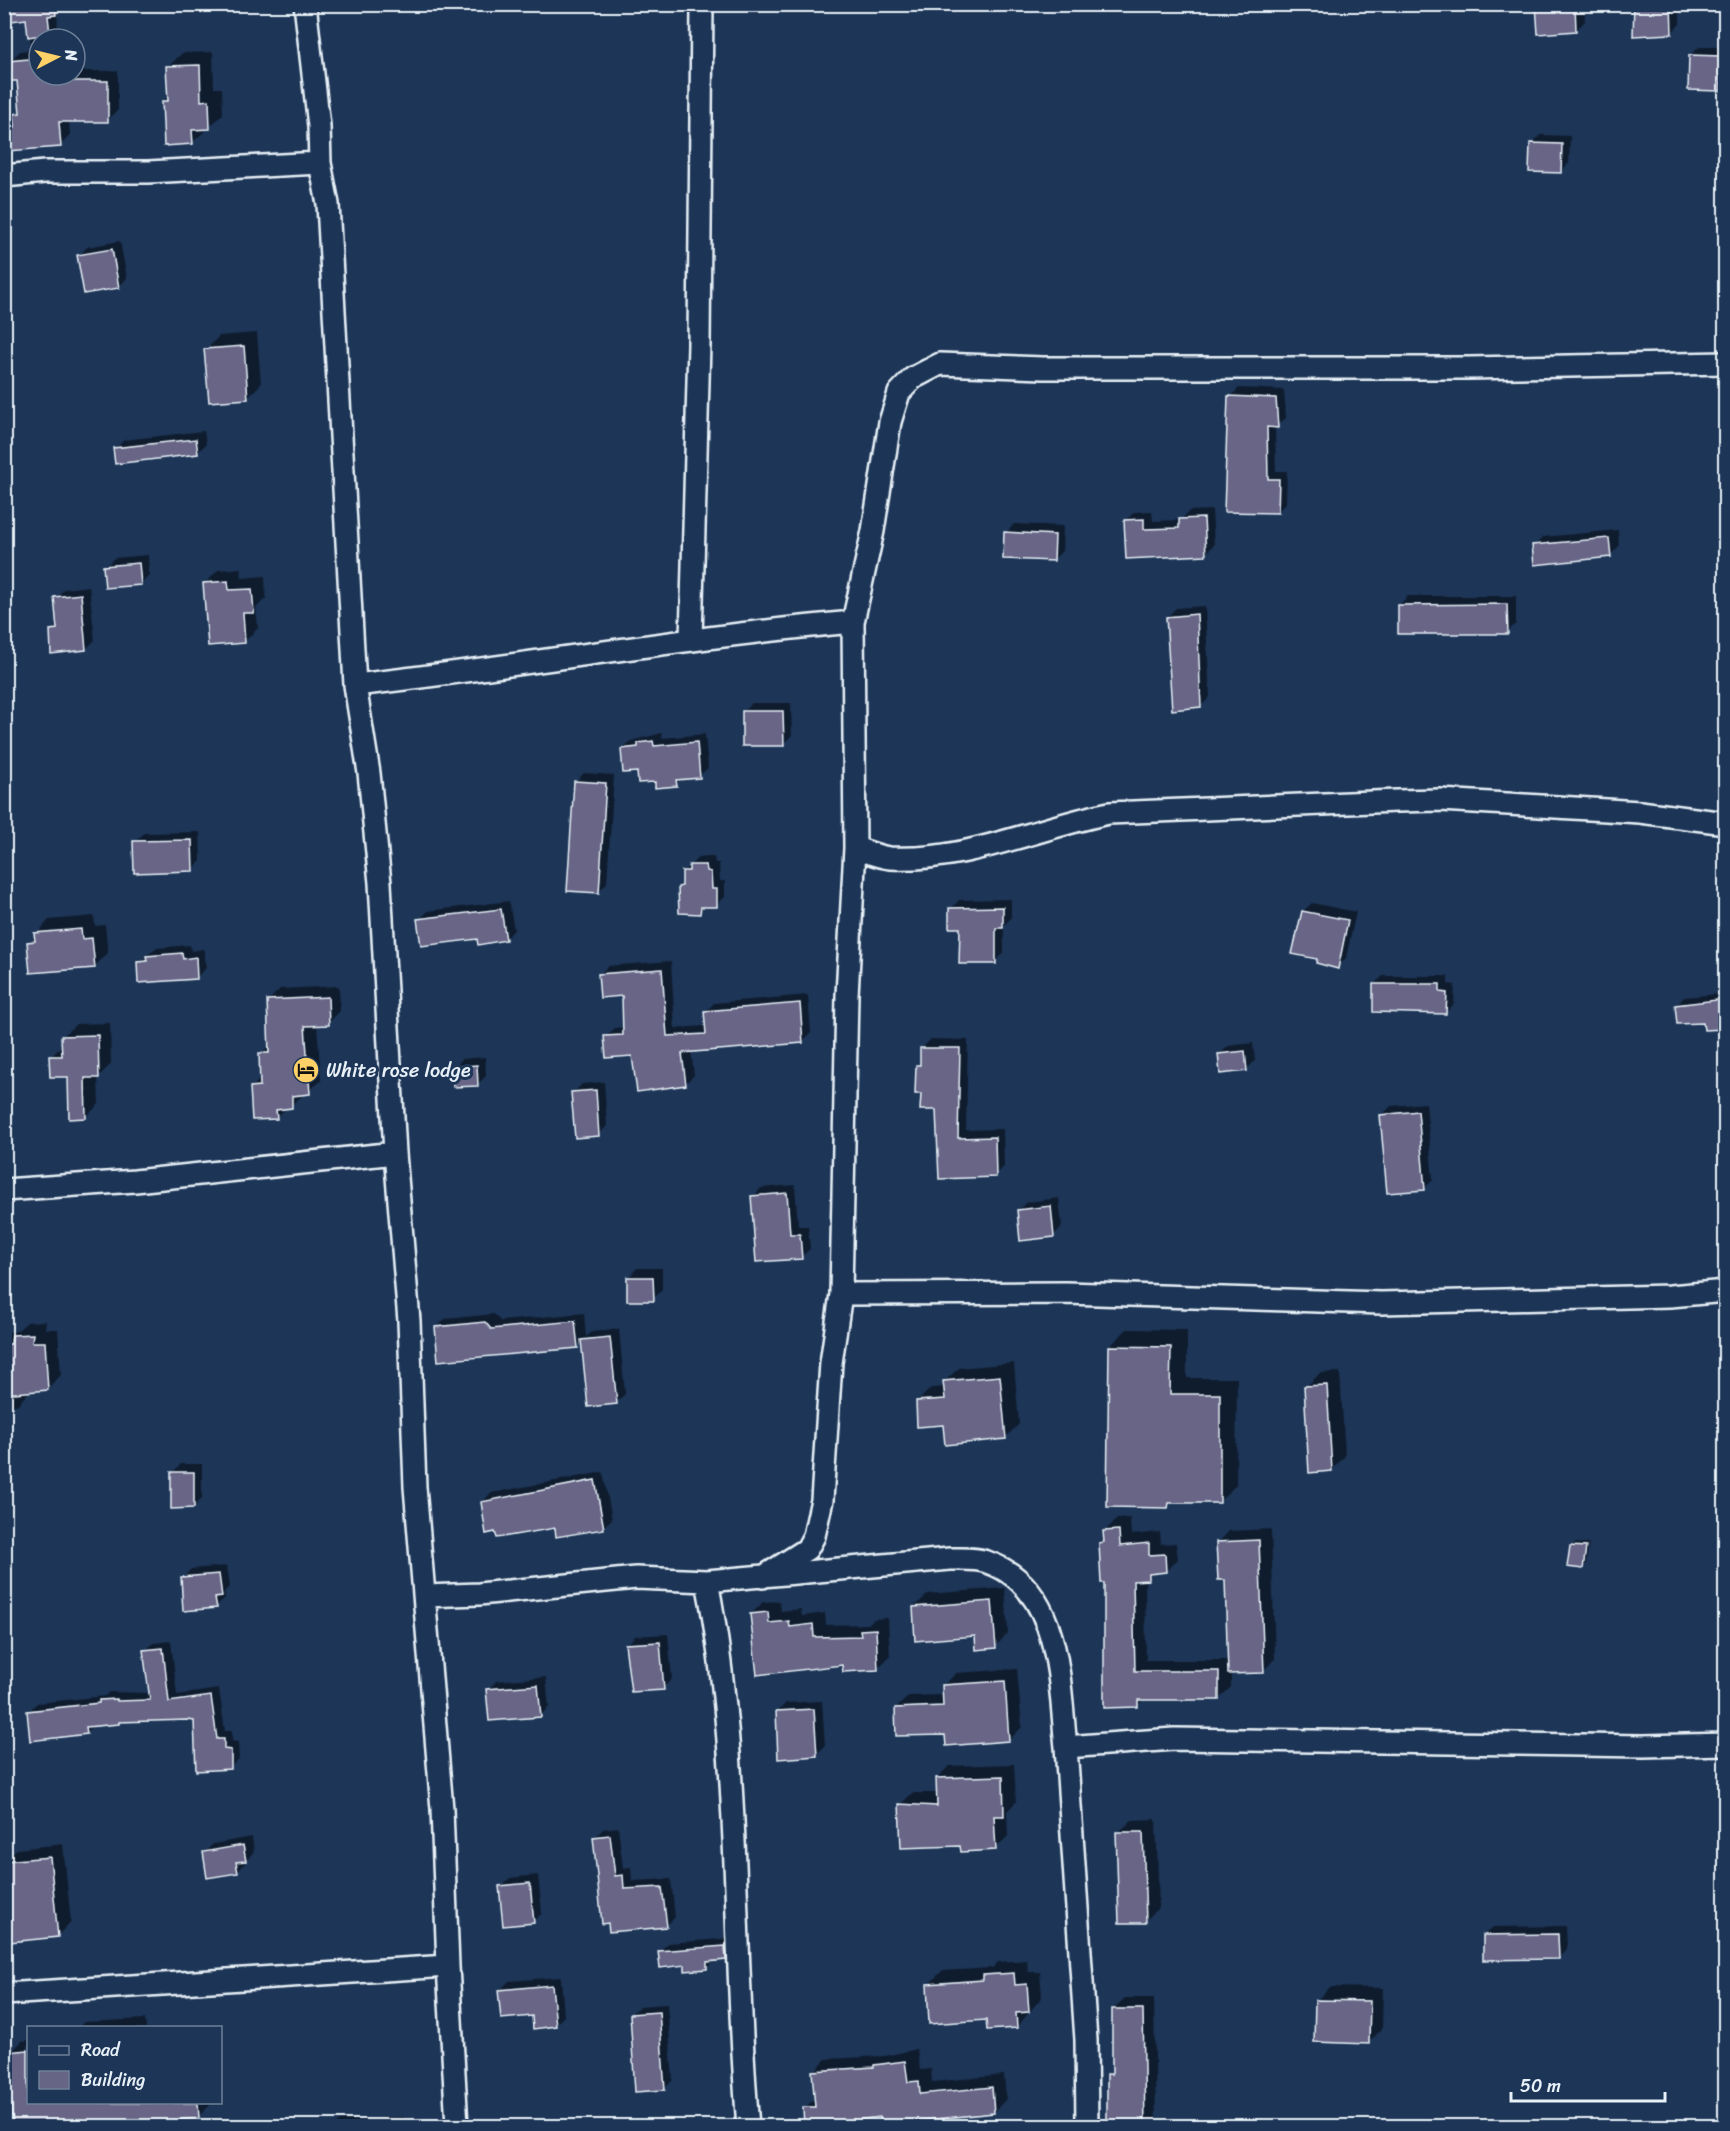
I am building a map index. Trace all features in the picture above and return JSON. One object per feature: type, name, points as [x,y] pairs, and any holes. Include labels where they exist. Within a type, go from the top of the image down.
[{"type":"street","points":[[305,4],[319,126],[320,164],[328,204],[355,685],[369,773],[380,883],[395,1153],[409,1321],[415,1487],[442,1809],[448,1966],[458,2127]]},
{"type":"street","points":[[691,639],[699,344],[702,4]]},
{"type":"street","points":[[4,176],[320,164]]},
{"type":"street","points":[[763,1577],[807,1549],[814,1536],[822,1500],[831,1363],[841,1294],[848,995],[855,848],[853,622],[873,531],[890,422],[899,393],[913,378],[940,364],[1043,368],[1469,368],[1725,363]]},
{"type":"street","points":[[355,685],[491,670],[691,639],[853,622]]},
{"type":"street","points":[[855,848],[888,858],[935,857],[993,845],[1069,821],[1109,813],[1386,801],[1440,800],[1629,812],[1725,823]]},
{"type":"street","points":[[4,1190],[135,1181],[395,1153]]},
{"type":"street","points":[[841,1294],[1066,1293],[1380,1303],[1670,1296],[1725,1291]]},
{"type":"street","points":[[425,1596],[479,1594],[636,1578],[707,1581],[763,1577],[950,1558],[986,1561],[1013,1574],[1032,1594],[1045,1615],[1057,1666],[1066,1747],[1086,2040],[1087,2127]]},
{"type":"street","points":[[707,1581],[720,1671],[733,1796],[748,2127]]},
{"type":"street","points":[[1066,1747],[1174,1739],[1643,1746],[1725,1744]]},
{"type":"street","points":[[4,1994],[448,1966]]},
{"type":"building","points":[[4,4],[55,4],[56,15],[48,16],[49,27],[27,28],[26,19],[4,22]]},
{"type":"building","points":[[1536,4],[1575,4],[1576,31],[1538,34]]},
{"type":"building","points":[[1634,4],[1671,4],[1672,34],[1633,36]]},
{"type":"building","points":[[1689,55],[1721,56],[1720,91],[1688,90]]},
{"type":"building","points":[[27,59],[27,87],[87,87],[87,81],[108,81],[108,122],[59,122],[61,147],[7,151],[5,128],[15,127],[14,114],[20,113],[17,81],[9,81],[8,61]]},
{"type":"building","points":[[200,65],[201,101],[209,100],[210,129],[192,130],[193,144],[164,146],[162,101],[168,101],[166,66]]},
{"type":"building","points":[[1530,143],[1562,144],[1561,173],[1529,172]]},
{"type":"building","points":[[112,249],[119,288],[84,294],[77,255]]},
{"type":"building","points":[[244,346],[248,399],[209,402],[204,349]]},
{"type":"building","points":[[1228,396],[1276,398],[1278,428],[1267,427],[1268,479],[1279,479],[1278,513],[1224,512]]},
{"type":"building","points":[[196,439],[198,454],[115,464],[113,448]]},
{"type":"building","points":[[1204,518],[1206,555],[1126,559],[1124,520],[1144,519],[1144,529],[1179,528],[1179,519]]},
{"type":"building","points":[[1004,532],[1055,535],[1054,561],[1003,559]]},
{"type":"building","points":[[1609,538],[1611,557],[1534,565],[1532,545]]},
{"type":"building","points":[[139,563],[141,585],[105,588],[103,566]]},
{"type":"building","points":[[228,581],[229,590],[252,589],[254,613],[243,613],[245,643],[208,646],[203,583]]},
{"type":"building","points":[[81,594],[86,650],[51,654],[50,630],[57,629],[54,597]]},
{"type":"building","points":[[1507,604],[1508,634],[1398,634],[1398,605]]},
{"type":"building","points":[[1197,614],[1201,707],[1172,710],[1166,617]]},
{"type":"building","points":[[742,711],[783,711],[784,746],[742,746]]},
{"type":"building","points":[[653,741],[654,746],[697,742],[700,778],[676,780],[677,786],[655,788],[655,782],[638,783],[637,772],[623,773],[621,749],[638,747],[638,743]]},
{"type":"building","points":[[574,781],[606,783],[599,893],[567,891]]},
{"type":"building","points":[[192,840],[193,871],[134,873],[133,841]]},
{"type":"building","points":[[689,865],[706,865],[707,871],[711,872],[712,889],[717,889],[717,907],[701,907],[700,914],[679,913],[678,887],[682,886],[682,871],[689,871]]},
{"type":"building","points":[[1003,907],[1003,928],[996,928],[996,964],[959,964],[960,928],[949,928],[949,908]]},
{"type":"building","points":[[501,909],[506,940],[478,945],[477,939],[421,946],[417,919]]},
{"type":"building","points":[[1302,911],[1348,920],[1338,969],[1316,963],[1317,959],[1292,954]]},
{"type":"building","points":[[81,929],[82,939],[92,938],[95,968],[30,973],[27,942],[35,941],[34,933]]},
{"type":"building","points":[[182,953],[183,959],[196,957],[197,979],[138,983],[137,962],[147,961],[146,956]]},
{"type":"building","points":[[662,969],[667,1036],[706,1034],[704,1011],[800,1003],[803,1043],[682,1053],[686,1085],[637,1092],[632,1056],[606,1058],[604,1036],[623,1035],[622,996],[600,998],[598,974]]},
{"type":"building","points":[[1373,984],[1440,984],[1440,992],[1447,993],[1446,1014],[1373,1012]]},
{"type":"building","points":[[328,997],[329,1025],[305,1026],[310,1094],[292,1096],[292,1108],[276,1110],[277,1119],[252,1120],[250,1087],[260,1086],[259,1053],[269,1053],[267,1000]]},
{"type":"building","points":[[1725,999],[1725,1029],[1704,1030],[1703,1023],[1677,1024],[1675,1005]]},
{"type":"building","points":[[98,1035],[99,1078],[85,1078],[86,1118],[69,1119],[68,1077],[50,1077],[49,1056],[62,1056],[61,1036]]},
{"type":"building","points":[[920,1048],[960,1048],[958,1138],[995,1137],[996,1177],[939,1179],[936,1110],[920,1110],[921,1094],[915,1094],[916,1065],[920,1065]]},
{"type":"building","points":[[1245,1051],[1247,1071],[1220,1074],[1218,1054]]},
{"type":"building","points":[[477,1065],[478,1086],[453,1087],[452,1067]]},
{"type":"building","points":[[596,1090],[599,1136],[575,1138],[571,1092]]},
{"type":"building","points":[[1418,1111],[1425,1190],[1387,1193],[1380,1115]]},
{"type":"building","points":[[787,1193],[790,1234],[800,1234],[802,1259],[756,1262],[751,1196]]},
{"type":"building","points":[[1051,1206],[1054,1237],[1020,1241],[1017,1210]]},
{"type":"building","points":[[627,1277],[653,1277],[654,1301],[627,1301]]},
{"type":"building","points":[[575,1321],[578,1348],[438,1361],[435,1327],[485,1322],[491,1329]]},
{"type":"building","points":[[33,1334],[32,1342],[45,1342],[48,1390],[4,1394],[4,1344],[11,1344],[12,1335]]},
{"type":"building","points":[[610,1337],[617,1404],[588,1407],[581,1340]]},
{"type":"building","points":[[1109,1346],[1171,1347],[1170,1394],[1220,1394],[1220,1503],[1169,1503],[1168,1508],[1107,1507]]},
{"type":"building","points":[[1000,1376],[1006,1439],[945,1445],[943,1425],[917,1427],[916,1401],[945,1399],[943,1381]]},
{"type":"building","points":[[1327,1385],[1332,1471],[1309,1473],[1304,1386]]},
{"type":"building","points":[[171,1472],[194,1472],[194,1508],[171,1509]]},
{"type":"building","points":[[595,1480],[604,1529],[556,1537],[555,1528],[497,1538],[495,1532],[486,1534],[481,1502]]},
{"type":"building","points":[[1119,1530],[1120,1546],[1149,1543],[1149,1555],[1165,1554],[1166,1572],[1149,1574],[1149,1580],[1133,1581],[1135,1671],[1219,1671],[1219,1700],[1138,1700],[1138,1707],[1104,1708],[1104,1583],[1101,1583],[1099,1543],[1104,1542],[1103,1531]]},
{"type":"building","points":[[1259,1540],[1264,1673],[1228,1674],[1225,1580],[1218,1580],[1216,1542]]},
{"type":"building","points":[[1570,1546],[1586,1547],[1583,1569],[1567,1567]]},
{"type":"building","points":[[219,1574],[222,1597],[215,1598],[217,1608],[183,1611],[181,1577]]},
{"type":"building","points":[[992,1601],[996,1648],[976,1650],[975,1636],[915,1641],[913,1607]]},
{"type":"building","points":[[768,1612],[769,1623],[789,1621],[790,1627],[813,1624],[814,1637],[861,1636],[860,1630],[876,1629],[878,1670],[843,1672],[842,1665],[757,1675],[750,1614]]},
{"type":"building","points":[[660,1642],[664,1690],[631,1692],[625,1644]]},
{"type":"building","points":[[163,1648],[169,1702],[211,1696],[217,1739],[224,1739],[224,1749],[231,1750],[231,1769],[196,1771],[194,1721],[188,1720],[119,1722],[119,1724],[86,1727],[87,1734],[30,1741],[27,1711],[99,1703],[99,1700],[150,1700],[143,1650]]},
{"type":"building","points":[[1005,1681],[1009,1741],[946,1746],[945,1735],[896,1736],[895,1708],[943,1706],[942,1685]]},
{"type":"building","points":[[538,1685],[541,1717],[489,1721],[486,1689]]},
{"type":"building","points":[[814,1709],[817,1756],[778,1759],[776,1711]]},
{"type":"building","points":[[1003,1776],[1004,1816],[994,1816],[996,1850],[961,1852],[960,1846],[901,1848],[899,1804],[937,1806],[936,1778]]},
{"type":"building","points":[[1116,1832],[1143,1832],[1146,1923],[1119,1923]]},
{"type":"building","points":[[610,1835],[615,1876],[623,1875],[624,1889],[662,1887],[667,1927],[609,1932],[608,1923],[602,1924],[593,1837]]},
{"type":"building","points":[[243,1845],[246,1861],[236,1862],[238,1873],[207,1878],[203,1852]]},
{"type":"building","points":[[50,1857],[58,1937],[10,1942],[4,1861]]},
{"type":"building","points":[[530,1883],[534,1923],[503,1926],[499,1886]]},
{"type":"building","points":[[1558,1934],[1559,1959],[1483,1960],[1483,1935]]},
{"type":"building","points":[[725,1946],[726,1960],[707,1962],[707,1969],[685,1971],[685,1965],[660,1968],[658,1951]]},
{"type":"building","points":[[1014,1973],[1015,1985],[1027,1984],[1029,2012],[1016,2013],[1017,2028],[987,2030],[986,2020],[929,2024],[927,1984],[983,1980],[983,1975]]},
{"type":"building","points":[[552,1985],[556,2026],[533,2029],[532,2016],[501,2019],[498,1990]]},
{"type":"building","points":[[1315,2000],[1370,2001],[1369,2044],[1314,2042]]},
{"type":"building","points":[[1112,2009],[1143,2009],[1145,2127],[1107,2127],[1107,2074],[1112,2074]]},
{"type":"building","points":[[659,2012],[665,2090],[635,2092],[630,2014]]},
{"type":"building","points":[[27,2050],[27,2104],[198,2104],[199,2118],[95,2127],[13,2127],[8,2052]]},
{"type":"building","points":[[905,2061],[908,2082],[919,2081],[920,2094],[992,2087],[994,2113],[916,2121],[916,2127],[882,2127],[880,2117],[848,2121],[848,2127],[804,2127],[803,2107],[815,2107],[812,2071],[874,2067],[874,2065]]},
{"type":"place","name":"White rose lodge","points":[[306,1070]]}]
